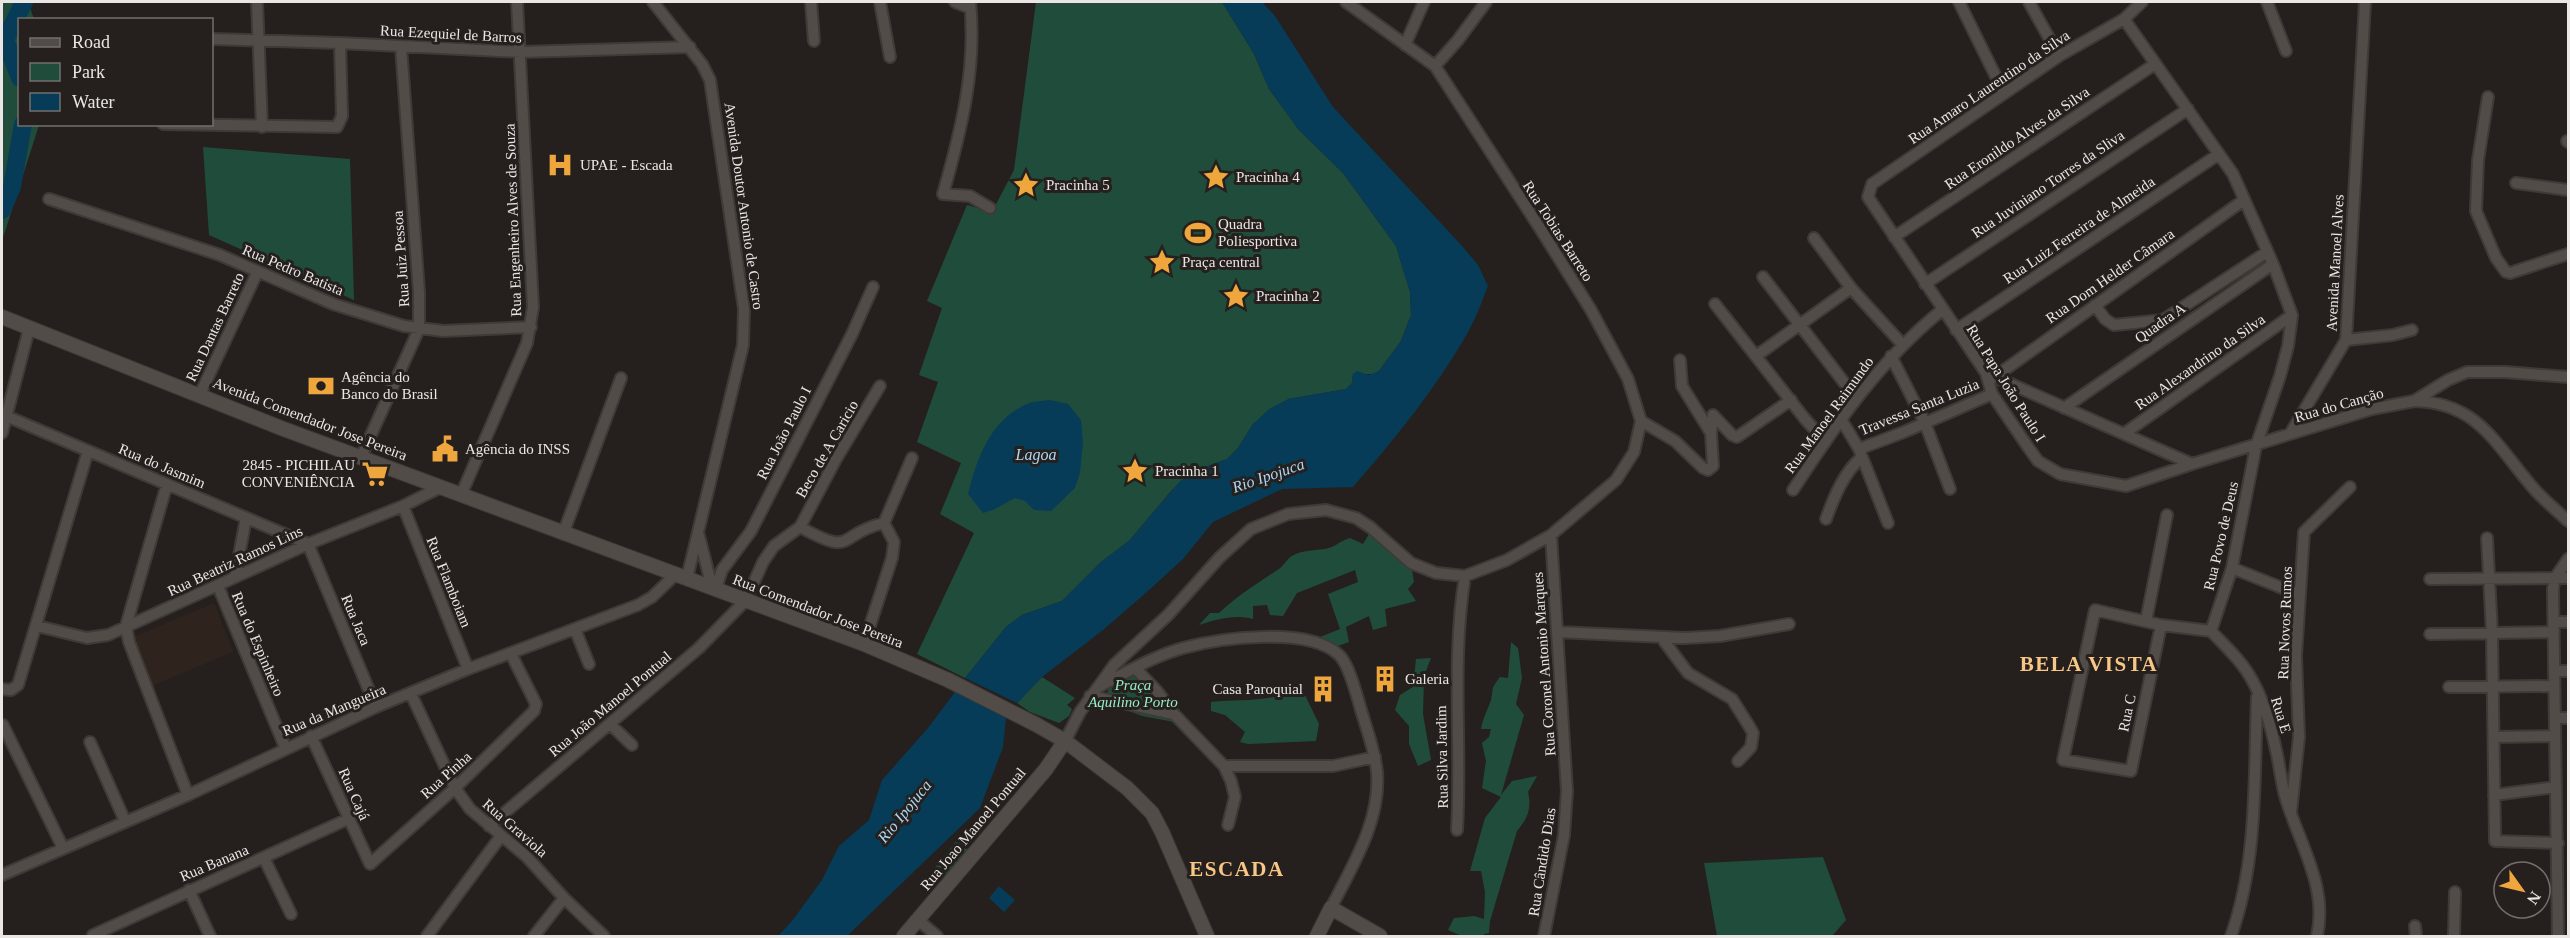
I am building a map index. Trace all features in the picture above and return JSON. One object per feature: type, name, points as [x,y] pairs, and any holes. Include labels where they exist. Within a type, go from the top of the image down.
[{"type":"street","points":[[257,2],[262,127]]},
{"type":"street","name":"Rua Engenheiro Alves de Souza","points":[[461,495],[521,359],[531,327],[533,307],[517,2]]},
{"type":"street","name":"Avenida Doutor Antonio de Castro","points":[[653,2],[702,64],[714,98],[744,309],[744,332],[699,536],[682,576]]},
{"type":"street","points":[[811,2],[814,41]]},
{"type":"street","points":[[880,2],[890,57]]},
{"type":"street","points":[[956,2],[970,5],[969,88],[960,134],[943,194],[970,196],[990,208]]},
{"type":"street","points":[[1346,2],[1434,66],[1458,40],[1486,2]]},
{"type":"street","points":[[1405,45],[1424,2]]},
{"type":"street","points":[[1959,2],[2004,93]]},
{"type":"street","points":[[2029,2],[2059,56]]},
{"type":"street","name":"Rua Amaro Laurentino da Silva","points":[[1872,184],[2059,56],[2124,19],[2142,2]]},
{"type":"street","points":[[2267,2],[2286,51]]},
{"type":"street","name":"Avenida Manoel Alves","points":[[2290,434],[2346,340],[2365,2]]},
{"type":"street","points":[[2124,19],[2233,174],[2273,264],[2292,315]]},
{"type":"street","name":"Rua Ezequiel de Barros","points":[[213,39],[521,52],[690,47]]},
{"type":"street","points":[[213,126],[333,128],[340,124],[342,116],[340,43]]},
{"type":"street","name":"Rua Juiz Pessoa","points":[[361,457],[419,329],[419,292],[401,47]]},
{"type":"street","name":"Rua Eronildo Alves da Silva","points":[[1894,237],[2155,64]]},
{"type":"street","name":"Rua Tobias Barreto","points":[[1434,66],[1591,310],[1628,379],[1641,421]]},
{"type":"street","points":[[2488,97],[2478,160],[2476,211],[2496,258],[2506,272],[2510,273],[2568,254]]},
{"type":"street","name":"Rua Juviniano Torres da Sliva","points":[[1925,284],[2188,109]]},
{"type":"street","name":"Rua Luiz Ferreira de Almeida","points":[[1956,330],[2219,154]]},
{"type":"street","points":[[2516,183],[2568,190]]},
{"type":"street","name":"Rua Papa João Paulo I","points":[[1872,184],[1868,197],[1942,310],[1990,375],[1992,394],[2038,461],[2060,474],[2126,486],[2192,464]]},
{"type":"street","name":"Rua Pedro Batista","points":[[49,199],[220,255],[257,273],[356,313],[419,329],[443,331],[531,327]]},
{"type":"street","name":"Rua Dom Helder Câmara","points":[[1990,375],[2095,305],[2244,200]]},
{"type":"street","points":[[1814,238],[1851,288],[1902,344]]},
{"type":"street","points":[[2095,305],[2107,322],[2114,325],[2163,320],[2267,252]]},
{"type":"street","name":"Quadra A","points":[[2064,408],[2273,264]]},
{"type":"street","name":"Rua Dantas Barreto","points":[[200,394],[257,273]]},
{"type":"street","points":[[1763,277],[1856,398]]},
{"type":"street","name":"Rua João Paulo I","points":[[714,588],[722,570],[751,531],[847,344],[873,287]]},
{"type":"street","points":[[1756,356],[1851,288]]},
{"type":"street","points":[[1715,304],[1825,441]]},
{"type":"street","name":"Rua Manoel Raimundo","points":[[1792,490],[1841,418],[1891,356],[1942,310]]},
{"type":"street","name":"Rua Alexandrino da Silva","points":[[2125,433],[2292,315]]},
{"type":"street","name":"Rua Povo de Deus","points":[[2211,631],[2232,568],[2256,446],[2280,376],[2288,346],[2292,315]]},
{"type":"street","name":"Avenida Comendador Jose Pereira","points":[[2,317],[563,534],[682,576]]},
{"type":"street","points":[[2,433],[29,329]]},
{"type":"street","points":[[2346,340],[2393,335],[2412,330]]},
{"type":"street","points":[[1891,356],[1925,423],[1950,489]]},
{"type":"street","points":[[1680,360],[1682,386],[1711,433]]},
{"type":"street","name":"Rua do Canção","points":[[2290,434],[2372,409],[2414,401],[2448,380],[2467,372],[2505,372],[2568,377]]},
{"type":"street","points":[[1990,375],[2192,464],[2290,434]]},
{"type":"street","points":[[563,534],[621,378]]},
{"type":"street","name":"Beco de A Caricio","points":[[800,527],[835,461],[880,386]]},
{"type":"street","name":"Travessa Santa Luzia","points":[[1861,453],[1992,394]]},
{"type":"street","points":[[1065,741],[1093,692],[1125,653],[1168,615],[1220,557],[1244,535],[1269,520],[1288,514],[1326,510],[1342,513],[1370,527],[1410,563],[1436,573],[1465,576],[1507,560],[1551,534],[1616,480],[1634,452],[1641,421],[1675,441],[1706,470],[1713,466],[1711,433],[1713,415],[1732,435],[1737,437],[1791,400]]},
{"type":"street","points":[[2414,401],[2448,405],[2473,419],[2494,438],[2535,489],[2568,521]]},
{"type":"street","name":"Rua do Jasmim","points":[[6,416],[308,544]]},
{"type":"street","points":[[1841,418],[1861,453],[1888,523]]},
{"type":"street","points":[[2,689],[12,690],[18,685],[88,451]]},
{"type":"street","points":[[1826,519],[1835,496],[1861,453]]},
{"type":"street","points":[[746,600],[763,562],[774,546],[800,527],[828,542],[841,543],[847,542],[865,529],[884,523],[912,458]]},
{"type":"street","points":[[167,484],[126,626],[129,642],[188,795]]},
{"type":"street","name":"Rua Beatriz Ramos Lins","points":[[37,626],[87,638],[108,635],[308,544],[404,506],[441,487]]},
{"type":"street","name":"Rua Novos Rumos","points":[[2291,815],[2300,722],[2296,656],[2304,531],[2350,487]]},
{"type":"street","name":"Rua Flamboiam","points":[[404,506],[468,669]]},
{"type":"street","points":[[2167,515],[2146,621],[2211,631]]},
{"type":"street","points":[[235,577],[246,518]]},
{"type":"street","points":[[864,644],[892,558],[894,542],[884,523]]},
{"type":"street","name":"Rua Coronel Antonio Marques","points":[[1551,534],[1567,791]]},
{"type":"street","name":"Avenida Doutor Antonio de Castro","points":[[699,536],[714,588]]},
{"type":"street","points":[[2487,538],[2491,580],[2495,841],[2558,843]]},
{"type":"street","name":"Rua Jaca","points":[[308,544],[376,707]]},
{"type":"street","points":[[2558,936],[2563,900],[2563,858],[2558,843],[2563,809],[2556,787],[2555,763],[2555,578],[2568,559]]},
{"type":"street","points":[[2232,568],[2300,595]]},
{"type":"street","name":"Rua Comendador Jose Pereira","points":[[682,576],[864,644],[948,680],[1065,741],[1127,788],[1152,813],[1207,936]]},
{"type":"street","name":"Rua da Mangueira","points":[[2,875],[188,795],[285,747],[376,707],[468,669],[638,605],[682,576]]},
{"type":"street","name":"Rua Silva Jardim","points":[[1457,830],[1460,767],[1456,703],[1457,650],[1459,613],[1465,576]]},
{"type":"street","points":[[2430,579],[2568,579]]},
{"type":"street","name":"Rua do Espinheiro","points":[[218,586],[285,747]]},
{"type":"street","name":"Rua João Manoel Pontual","points":[[489,826],[699,648],[746,600]]},
{"type":"street","name":"Rua C","points":[[2146,621],[2095,610],[2063,760],[2131,771],[2161,625]]},
{"type":"street","points":[[2430,634],[2492,633],[2554,627],[2568,622]]},
{"type":"street","points":[[1558,632],[1710,637],[1789,624]]},
{"type":"street","points":[[575,629],[589,664]]},
{"type":"street","name":"Rua E","points":[[2211,631],[2242,665],[2258,690],[2276,749],[2285,797],[2302,838],[2317,888],[2320,907],[2318,936]]},
{"type":"street","points":[[1661,637],[1688,673],[1732,699],[1749,726],[1753,733],[1750,747],[1738,761]]},
{"type":"street","points":[[1093,692],[1135,668],[1182,649],[1252,639],[1285,638],[1312,642],[1330,648],[1340,655],[1357,696],[1375,757],[1376,806],[1364,839],[1317,936]]},
{"type":"street","name":"Rua Pinha","points":[[370,864],[529,719],[536,704],[511,654]]},
{"type":"street","points":[[1135,668],[1157,691],[1174,714],[1224,766],[1235,796],[1228,825]]},
{"type":"street","points":[[2555,670],[2568,670]]},
{"type":"street","points":[[2449,687],[2554,686]]},
{"type":"street","points":[[2231,936],[2238,918],[2251,833],[2258,690]]},
{"type":"street","points":[[1093,692],[1174,714]]},
{"type":"street","name":"Rua Graviola","points":[[411,694],[455,788],[470,809],[544,874],[564,898],[604,936]]},
{"type":"street","points":[[2554,718],[2568,718]]},
{"type":"street","points":[[3,725],[63,848]]},
{"type":"street","points":[[610,725],[632,745]]},
{"type":"street","name":"Rua Cajá","points":[[311,736],[370,864]]},
{"type":"street","points":[[2495,737],[2555,736]]},
{"type":"street","name":"Rua Joao Manoel Pontual","points":[[904,936],[1046,769],[1065,741]]},
{"type":"street","points":[[90,742],[125,821]]},
{"type":"street","points":[[1224,766],[1333,766],[1375,757]]},
{"type":"street","points":[[2555,763],[2568,763]]},
{"type":"street","points":[[2494,795],[2556,787]]},
{"type":"street","name":"Rua Cândido Dias","points":[[1544,936],[1563,835],[1567,791]]},
{"type":"street","name":"Rua Banana","points":[[93,935],[348,819]]},
{"type":"street","points":[[427,936],[501,836]]},
{"type":"street","points":[[264,858],[291,914]]},
{"type":"street","points":[[189,890],[210,936]]},
{"type":"street","points":[[2454,936],[2455,892]]},
{"type":"street","points":[[534,936],[564,898]]},
{"type":"street","points":[[1331,908],[1380,936]]},
{"type":"street","points":[[918,920],[937,936]]},
{"type":"shaded area","points":[[214,603],[233,652],[151,686],[131,638]]},
{"type":"green space","points":[[2,2],[28,2],[34,18],[18,18],[18,126],[39,126],[2,241]]},
{"type":"green space","points":[[1036,2],[1222,2],[1254,54],[1269,89],[1299,130],[1343,173],[1396,246],[1410,292],[1411,315],[1401,341],[1379,371],[1374,374],[1353,374],[1352,383],[1346,389],[1289,399],[1253,424],[1238,448],[1227,459],[1197,470],[1172,490],[1129,541],[1101,562],[1062,601],[1022,615],[1006,627],[965,678],[917,654],[974,533],[940,514],[961,463],[917,442],[938,382],[919,375],[942,308],[927,301],[967,205],[992,212],[1014,170]]},
{"type":"green space","points":[[203,147],[350,159],[354,300],[209,235]]},
{"type":"green space","points":[[1369,534],[1412,570],[1414,582],[1408,589],[1416,601],[1385,609],[1387,626],[1373,630],[1369,616],[1346,627],[1349,642],[1327,650],[1310,641],[1340,629],[1328,594],[1358,582],[1355,570],[1297,593],[1283,616],[1270,615],[1267,605],[1253,606],[1253,619],[1232,617],[1199,625],[1210,613],[1219,613],[1240,595],[1279,569],[1292,556],[1306,551],[1329,548],[1350,538],[1363,544]]},
{"type":"green space","points":[[1511,642],[1518,648],[1522,678],[1516,704],[1524,715],[1501,795],[1512,781],[1537,776],[1528,792],[1528,813],[1517,831],[1490,921],[1489,933],[1483,936],[1462,936],[1448,930],[1454,918],[1474,916],[1484,919],[1485,892],[1481,871],[1470,871],[1485,818],[1501,797],[1482,788],[1486,761],[1482,743],[1489,737],[1491,729],[1481,729],[1494,687],[1500,677],[1508,678]]},
{"type":"green space","points":[[1431,658],[1424,676],[1423,714],[1431,760],[1418,766],[1409,744],[1409,726],[1395,710],[1400,695],[1413,687],[1416,659]]},
{"type":"green space","name":"Praça Aquilino Porto","points":[[1136,670],[1185,724],[1142,716],[1103,701],[1111,685]]},
{"type":"green space","points":[[1042,677],[1075,698],[1067,705],[1072,709],[1069,716],[1059,723],[1030,712],[1017,703]]},
{"type":"green space","points":[[1302,689],[1319,724],[1316,741],[1248,744],[1240,742],[1245,732],[1225,715],[1211,711],[1211,702],[1276,697]]},
{"type":"green space","points":[[957,840],[969,850],[945,878],[934,869]]},
{"type":"green space","points":[[1823,857],[1846,920],[1832,936],[1717,936],[1704,863]]},
{"type":"water","name":"Rio Ipojuca","points":[[1222,2],[1262,2],[1275,16],[1333,107],[1463,247],[1478,265],[1488,286],[1471,327],[1443,373],[1399,432],[1353,487],[1282,489],[1213,522],[1183,559],[1103,630],[1042,677],[1017,703],[965,678],[1006,627],[1022,615],[1062,601],[1101,562],[1129,541],[1180,481],[1197,470],[1227,459],[1238,448],[1253,424],[1269,409],[1288,399],[1346,389],[1352,383],[1353,374],[1357,371],[1369,375],[1379,371],[1401,341],[1411,315],[1410,292],[1396,246],[1343,173],[1299,130],[1269,89],[1254,54]]},
{"type":"water","name":"Lagoa","points":[[1050,400],[1068,404],[1081,420],[1083,443],[1080,473],[1075,488],[1051,511],[1034,510],[1025,501],[1015,498],[983,513],[968,494],[981,454],[994,430],[1014,411],[1029,403]]},
{"type":"water","name":"Rio Ipojuca","points":[[955,692],[1006,718],[1003,747],[980,808],[847,936],[778,936],[822,880],[839,846],[869,820],[882,780],[928,728]]},
{"type":"water","points":[[999,886],[1015,900],[1004,912],[989,898]]},
{"type":"waterway","points":[[18,73],[5,40],[24,2]]},
{"type":"waterway","points":[[2,210],[12,187],[23,126]]},
{"type":"place","name":"UPAE - Escada","points":[[560,165]]},
{"type":"place","name":"Pracinha 4","points":[[1216,177]]},
{"type":"place","name":"Pracinha 5","points":[[1026,185]]},
{"type":"place","name":"Quadra Poliesportiva","points":[[1198,233]]},
{"type":"place","name":"Praça central","points":[[1162,262]]},
{"type":"place","name":"Pracinha 2","points":[[1236,296]]},
{"type":"place","name":"Agência do Banco do Brasil","points":[[321,386]]},
{"type":"place","name":"Agência do INSS","points":[[445,449]]},
{"type":"place","name":"Pracinha 1","points":[[1135,471]]},
{"type":"place","name":"2845 - PICHILAU CONVENIÊNCIA","points":[[375,474]]},
{"type":"place","name":"Galeria","points":[[1385,679]]},
{"type":"place","name":"Casa Paroquial","points":[[1323,689]]},
{"type":"district","name":"BELA VISTA","points":[[2089,664]]},
{"type":"district","name":"ESCADA","points":[[1237,869]]}]
